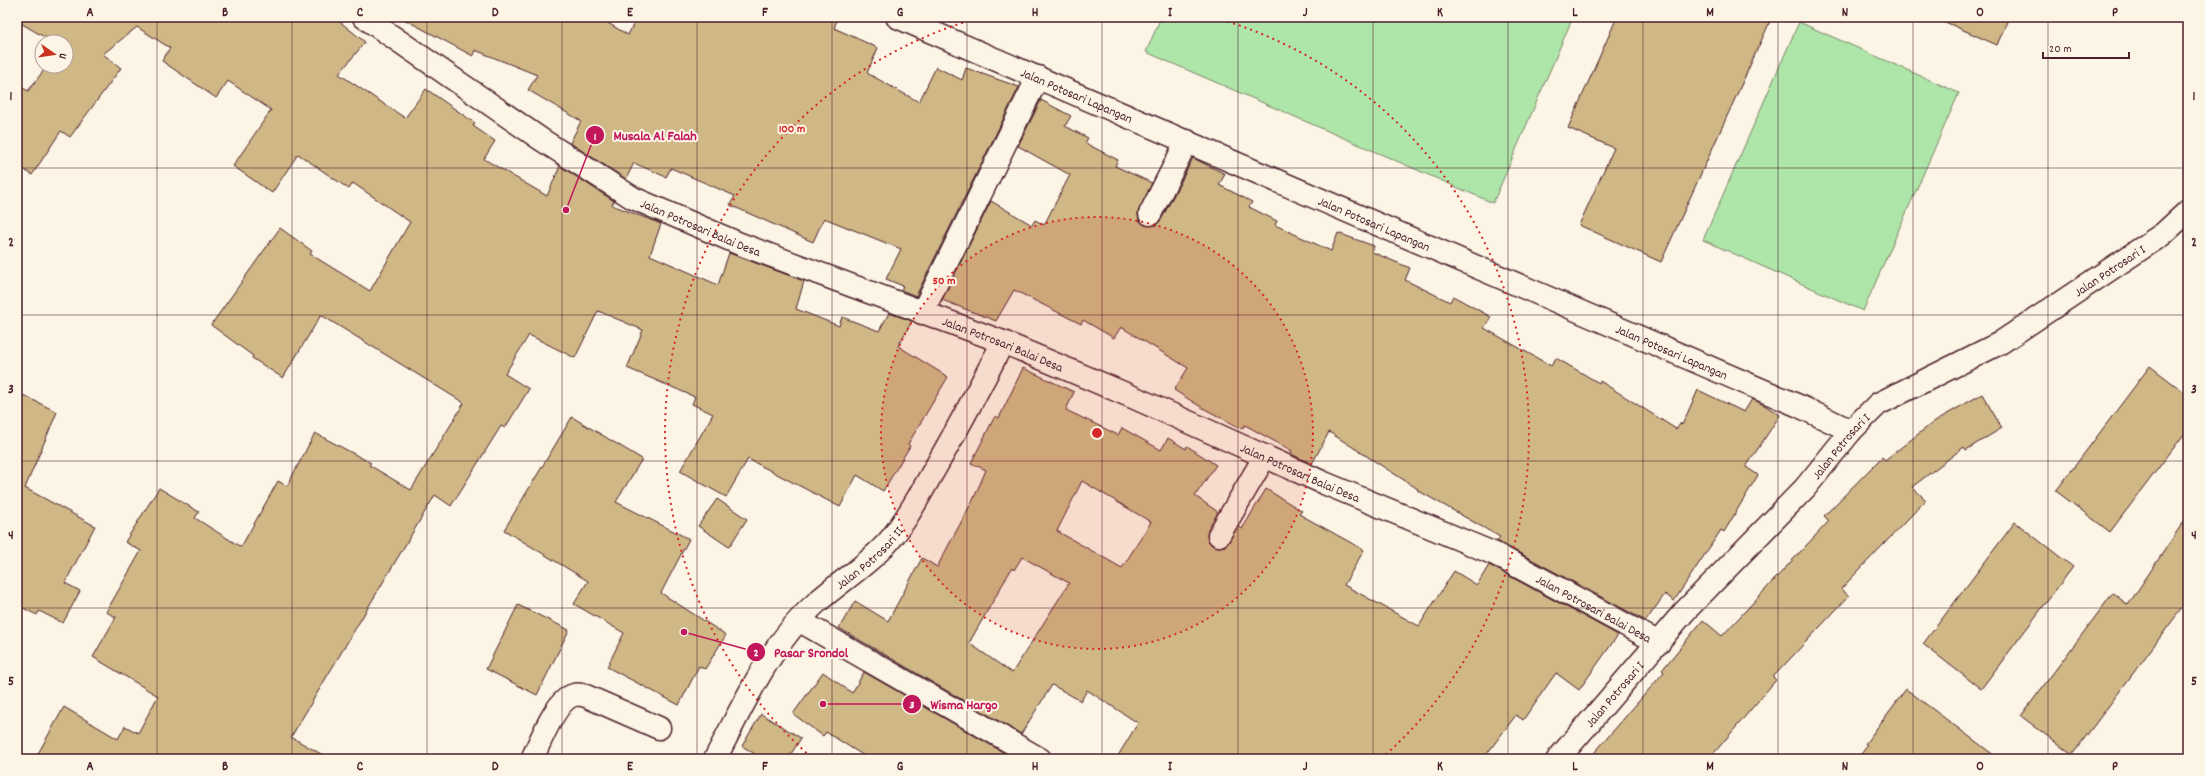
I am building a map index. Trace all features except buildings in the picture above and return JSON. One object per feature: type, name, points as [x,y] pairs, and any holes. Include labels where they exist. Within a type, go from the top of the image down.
[{"type":"street","name":"Jalan Potrosari Balai Desa","points":[[364,17],[542,140],[632,198],[740,244],[1003,342],[1135,398],[1324,483],[1495,554],[1659,643]]},
{"type":"street","name":"Jalan Potosari Lapangan","points":[[898,17],[1799,406],[1850,431]]},
{"type":"street","points":[[922,313],[1038,77]]},
{"type":"street","points":[[1150,214],[1187,142]]},
{"type":"street","name":"Jalan Potrosari I","points":[[1558,759],[1684,612],[1805,488],[1850,431],[1878,404],[2000,343],[2163,234],[2188,211]]},
{"type":"street","name":"Jalan Potrosari II","points":[[715,759],[755,683],[785,638],[815,604],[864,566],[889,541],[910,512],[967,412],[1003,342]]},
{"type":"street","points":[[1219,535],[1265,456]]},
{"type":"street","points":[[800,621],[1040,759]]},
{"type":"street","points":[[532,759],[552,718],[564,701],[574,695],[586,696],[659,728]]},
{"type":"green space","points":[[1161,17],[1573,17],[1493,203],[1146,52]]},
{"type":"green space","points":[[1799,22],[1959,93],[1863,311],[1703,240]]},
{"type":"place","name":"Musala Al Falah","points":[[566,210]]},
{"type":"place","name":"Pasar Srondol","points":[[684,632]]},
{"type":"place","name":"Wisma Hargo","points":[[823,704]]}]
